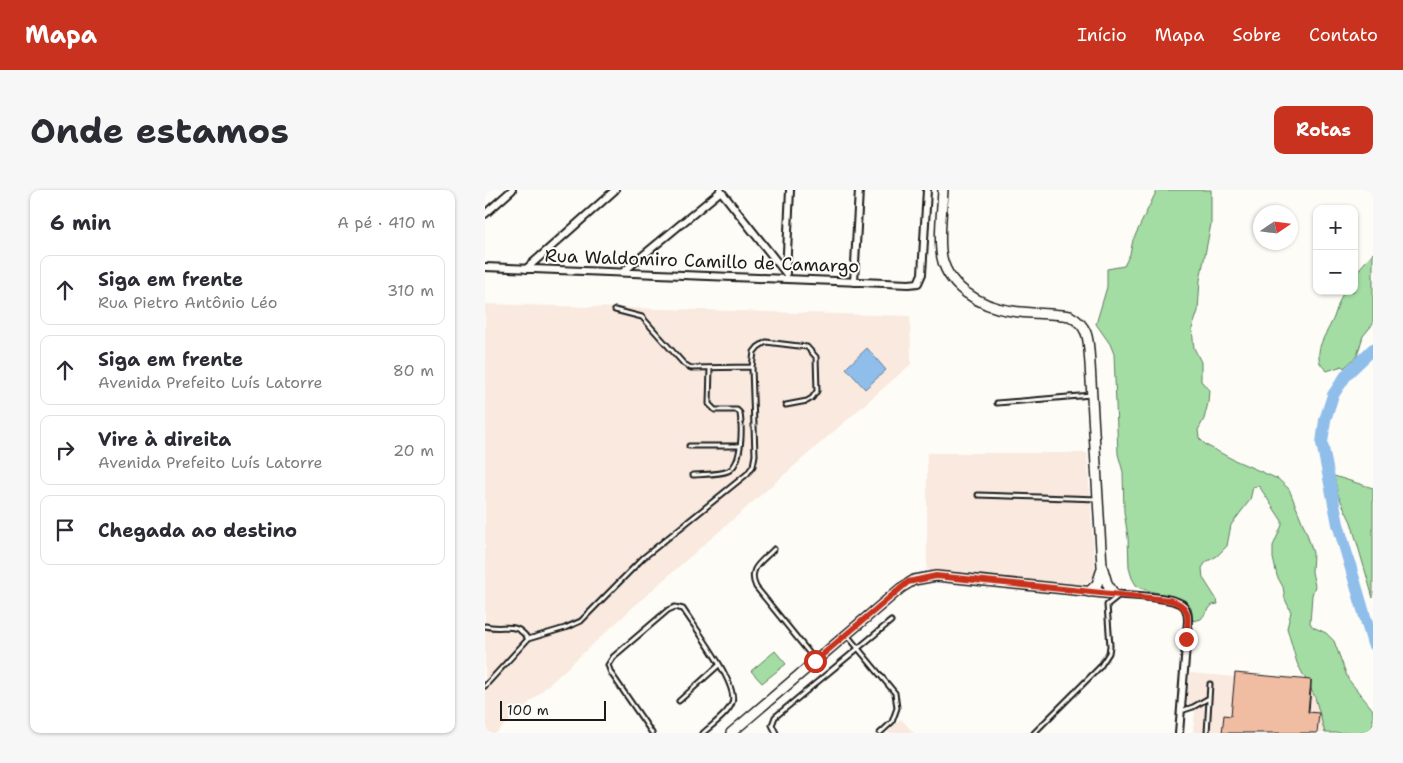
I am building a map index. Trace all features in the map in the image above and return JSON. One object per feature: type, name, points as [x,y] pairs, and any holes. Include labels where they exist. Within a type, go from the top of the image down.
[{"type":"main road","points":[[943,190],[941,250],[951,277],[968,294],[998,308],[1069,316],[1077,320],[1086,330],[1088,336],[1102,566],[1107,582],[1117,594]]},
{"type":"main road","points":[[1089,592],[1099,579],[1102,566]]},
{"type":"main road","points":[[733,732],[908,582],[936,576],[1117,594]]},
{"type":"street","points":[[485,214],[512,190]]},
{"type":"street","points":[[526,269],[615,190]]},
{"type":"street","points":[[785,272],[790,190]]},
{"type":"street","points":[[854,282],[859,190]]},
{"type":"street","name":"Rua Waldomiro Camillo de Camargo","points":[[485,267],[918,283],[922,274],[927,190]]},
{"type":"street","points":[[623,272],[720,191],[791,279]]},
{"type":"street","points":[[1117,594],[1169,600],[1178,602],[1185,607],[1187,621],[1179,733]]},
{"type":"lane","points":[[615,310],[642,317],[684,364],[691,368],[752,367]]},
{"type":"lane","points":[[485,686],[528,639],[581,621],[643,558],[747,474],[753,466],[755,455],[752,367],[754,352],[766,342],[807,347],[816,357],[817,391],[807,401],[786,405]]},
{"type":"lane","points":[[693,475],[726,472],[733,468],[739,455],[740,413],[737,410],[715,410],[709,404],[710,368]]},
{"type":"lane","points":[[997,403],[1092,395]]},
{"type":"lane","points":[[689,446],[740,446]]},
{"type":"lane","points":[[978,495],[1098,499]]},
{"type":"lane","points":[[774,549],[753,572],[752,578],[815,661]]},
{"type":"lane","points":[[1034,733],[1100,667],[1106,658],[1110,646],[1107,605],[1117,594]]},
{"type":"lane","points":[[652,733],[611,673],[608,665],[613,657],[668,610],[675,607],[683,609],[731,686],[733,702],[727,711],[703,733]]},
{"type":"lane","points":[[776,733],[772,725],[775,717],[891,621]]},
{"type":"lane","points":[[485,626],[495,628],[514,626],[522,630],[528,639]]},
{"type":"lane","points":[[847,635],[895,692],[897,708],[892,722],[880,733]]},
{"type":"lane","points":[[679,701],[719,665]]},
{"type":"lane","points":[[1207,733],[1210,684]]},
{"type":"lane","points":[[1180,711],[1193,707],[1209,698]]},
{"type":"shaded area","points":[[485,304],[910,316],[911,364],[652,590],[496,733],[485,733]]},
{"type":"shaded area","points":[[927,453],[1087,453],[1095,573],[1091,581],[1080,586],[927,570]]},
{"type":"shaded area","points":[[1190,673],[1316,684],[1325,733],[1193,733],[1195,711],[1187,701]]},
{"type":"shaded area","points":[[901,719],[914,733],[887,733]]},
{"type":"green space","points":[[1157,190],[1211,190],[1211,224],[1200,280],[1198,311],[1192,329],[1194,348],[1201,362],[1201,381],[1209,390],[1204,419],[1198,430],[1199,438],[1206,445],[1232,459],[1278,479],[1289,489],[1313,553],[1312,572],[1315,586],[1312,595],[1310,623],[1313,627],[1326,633],[1334,641],[1348,679],[1373,710],[1373,733],[1325,733],[1315,697],[1297,663],[1287,628],[1291,612],[1285,599],[1283,587],[1277,576],[1273,558],[1273,546],[1282,521],[1259,486],[1253,487],[1250,500],[1231,525],[1227,546],[1217,556],[1206,562],[1202,568],[1203,578],[1218,604],[1212,605],[1201,619],[1194,621],[1182,600],[1143,589],[1136,585],[1132,578],[1129,568],[1128,537],[1124,512],[1123,472],[1118,454],[1114,354],[1110,344],[1096,324],[1107,287],[1107,269],[1124,266],[1130,254],[1133,240]]},
{"type":"green space","points":[[1373,253],[1373,324],[1363,336],[1357,356],[1344,368],[1342,366],[1327,371],[1319,360],[1320,348],[1342,295],[1358,295],[1358,270]]},
{"type":"green space","points":[[1334,476],[1373,488],[1373,598],[1351,522],[1338,495]]},
{"type":"green space","points":[[775,651],[786,664],[762,683],[751,671]]},
{"type":"water","points":[[867,348],[886,370],[865,389],[846,368]]},
{"type":"building","points":[[1235,673],[1311,680],[1308,712],[1319,713],[1317,733],[1222,733],[1224,715],[1231,716]]},
{"type":"waterway","points":[[1373,349],[1347,374],[1333,395],[1325,420],[1322,443],[1338,524],[1373,644]]},
{"type":"route","points":[[815,661],[908,582],[936,576],[1178,602],[1185,607],[1187,614],[1186,639]]}]
